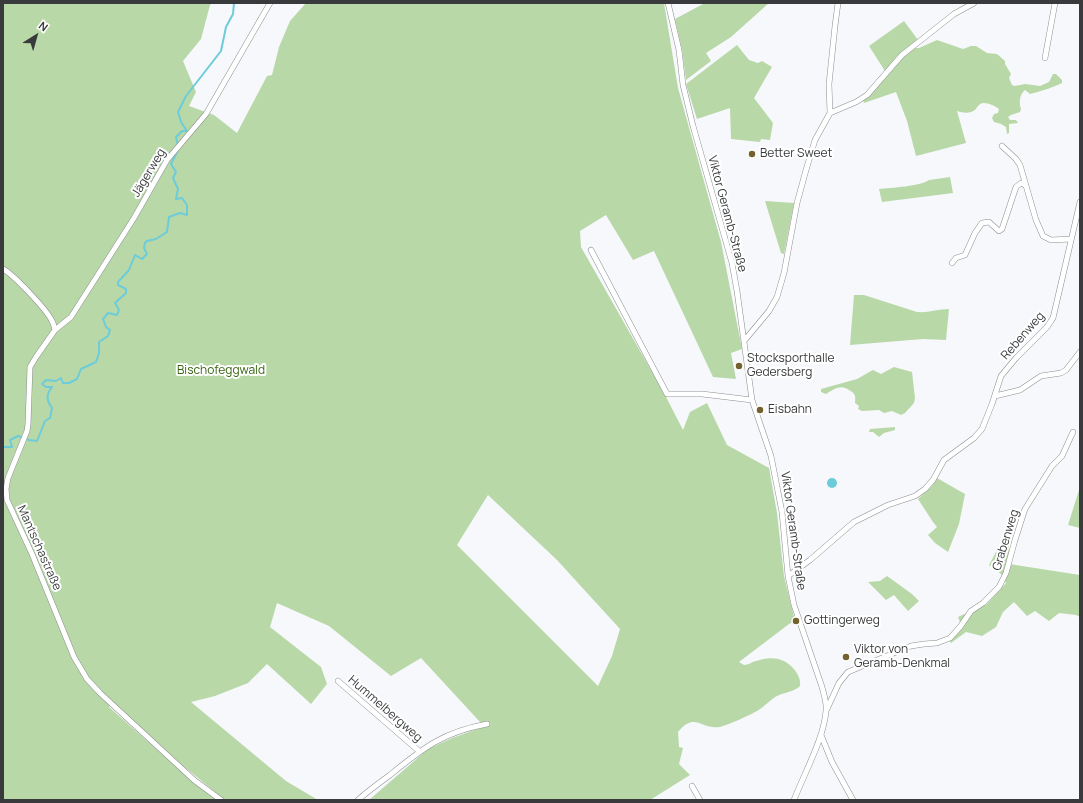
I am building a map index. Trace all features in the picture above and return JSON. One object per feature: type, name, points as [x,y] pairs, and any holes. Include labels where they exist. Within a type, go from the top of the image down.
[{"type":"street","name":"Jägerweg","points":[[55,330],[71,317],[105,265],[167,160],[206,114],[270,3]]},
{"type":"street","name":"Viktor Geramb-Straße","points":[[668,3],[679,50],[683,85],[693,126],[732,263],[752,400],[771,456],[779,493],[786,545],[788,576],[795,610],[826,700],[826,710],[821,735],[794,800]]},
{"type":"street","points":[[744,341],[778,298],[784,274],[793,220],[806,170],[815,140],[827,121],[830,113],[829,84],[838,3]]},
{"type":"street","points":[[830,113],[856,102],[867,95],[902,55],[954,14],[974,3]]},
{"type":"street","points":[[1045,58],[1056,3]]},
{"type":"street","points":[[1002,146],[1020,165],[1036,220],[1043,236],[1051,240],[1071,239]]},
{"type":"street","points":[[952,263],[956,258],[965,255],[982,223],[989,222],[999,231],[1002,229],[1016,187],[1020,183],[1025,185]]},
{"type":"street","name":"Rebenweg","points":[[788,576],[810,560],[859,519],[888,505],[915,496],[925,490],[933,480],[944,460],[974,438],[982,429],[995,396],[998,382],[1006,370],[1046,328],[1052,318],[1080,202]]},
{"type":"street","points":[[591,250],[667,394],[702,394],[752,400]]},
{"type":"street","points":[[3,268],[16,278],[52,320],[55,330]]},
{"type":"street","name":"Mantschastraße","points":[[55,330],[30,367],[29,417],[27,431],[8,478],[6,489],[7,500],[32,554],[74,657],[87,679],[100,693],[194,780],[221,800]]},
{"type":"street","points":[[995,396],[1020,390],[1041,376],[1061,373],[1066,370],[1080,352]]},
{"type":"street","name":"Grabenweg","points":[[826,710],[839,683],[848,672],[912,646],[937,643],[950,638],[971,611],[983,603],[999,587],[1006,573],[1025,509],[1052,466],[1062,456],[1072,432]]},
{"type":"street","name":"Hummelbergweg","points":[[338,681],[418,751]]},
{"type":"street","name":"Hummelbergweg","points":[[358,800],[418,751],[433,742],[469,727],[487,724]]},
{"type":"street","points":[[821,735],[832,762],[853,800]]},
{"type":"street","points":[[692,786],[700,800]]},
{"type":"green space","name":"Bischofeggwald","points":[[3,3],[212,3],[210,5],[201,39],[183,61],[196,92],[189,106],[214,115],[237,133],[267,76],[272,75],[279,47],[290,21],[306,3],[664,3],[678,88],[721,242],[742,349],[731,353],[736,379],[713,377],[654,251],[633,260],[606,215],[580,231],[581,247],[664,393],[683,430],[690,412],[707,403],[727,445],[769,468],[777,513],[784,576],[795,621],[739,662],[747,665],[754,661],[766,658],[781,660],[790,665],[798,675],[800,679],[800,686],[795,690],[775,697],[752,714],[724,726],[713,727],[694,722],[684,726],[678,732],[679,747],[683,748],[679,764],[690,775],[650,800],[369,800],[428,749],[452,738],[486,726],[480,722],[421,658],[391,676],[329,626],[277,603],[270,627],[321,667],[327,684],[311,704],[267,664],[248,683],[215,696],[191,702],[286,781],[318,800],[225,800],[182,765],[113,702],[109,707],[190,779],[216,800],[3,800]],"holes":[[[488,495],[557,560],[620,629],[612,656],[598,686],[457,545]]]},
{"type":"green space","points":[[705,3],[769,3],[731,37],[706,53],[711,61],[686,80],[682,49],[675,19]]},
{"type":"green space","points":[[904,21],[918,40],[897,56],[885,71],[869,46]]},
{"type":"green space","points":[[937,40],[963,49],[976,46],[987,53],[997,54],[1005,61],[1005,64],[1011,74],[1009,78],[1012,85],[1015,86],[1025,84],[1040,86],[1049,82],[1053,74],[1056,74],[1062,80],[1062,83],[1030,94],[1025,90],[1020,99],[1020,112],[1008,117],[1010,120],[1016,120],[1018,123],[1009,124],[1009,133],[1007,134],[1006,127],[994,122],[992,118],[994,114],[998,113],[999,109],[993,105],[982,103],[972,112],[965,113],[957,111],[966,143],[916,156],[907,121],[896,92],[864,103],[863,100],[877,87],[897,62],[913,48],[919,48]]},
{"type":"green space","points":[[737,45],[749,60],[758,63],[762,61],[772,67],[754,98],[773,123],[770,140],[761,139],[760,142],[731,139],[730,108],[697,119],[686,84]]},
{"type":"green space","points":[[950,177],[953,193],[882,202],[879,189],[920,184],[929,180]]},
{"type":"green space","points":[[765,201],[794,203],[784,254],[781,253]]},
{"type":"green space","points":[[854,295],[864,295],[917,312],[949,309],[946,340],[923,339],[850,345]]},
{"type":"green space","points":[[894,367],[912,372],[915,398],[914,403],[905,413],[901,415],[892,411],[884,413],[879,410],[862,411],[858,409],[859,406],[855,403],[854,394],[843,387],[826,394],[821,392],[821,389],[857,379],[873,370],[881,374]]},
{"type":"green space","points":[[895,427],[895,430],[884,433],[879,437],[873,432],[869,432],[870,429]]},
{"type":"green space","points":[[937,478],[965,494],[959,524],[948,552],[935,543],[928,535],[937,527],[918,499],[932,486]]},
{"type":"green space","points":[[1080,487],[1080,528],[1068,525]]},
{"type":"green space","points":[[1009,543],[1009,564],[1080,575],[1080,617],[1076,615],[1059,613],[1049,621],[1035,611],[1027,616],[1014,602],[1003,612],[996,627],[982,636],[966,632],[951,643],[950,641],[962,627],[958,617],[987,604],[1006,583],[1001,574],[989,565],[996,552]]},
{"type":"green space","points":[[887,576],[912,594],[919,601],[908,611],[894,595],[886,600],[868,582],[880,581]]},
{"type":"water","points":[[830,478],[834,478],[837,483],[834,488],[830,488],[827,485],[827,481]]},
{"type":"waterway","points":[[178,146],[176,137],[182,131],[187,131],[181,122],[178,112],[186,96],[221,51],[226,27],[233,14],[234,3]]},
{"type":"waterway","points":[[3,447],[12,447],[10,440],[18,436],[37,441],[45,421],[50,418],[52,408],[48,397],[52,387],[46,387],[42,384],[46,380],[56,381],[61,378],[63,383],[69,383],[77,379],[81,369],[96,362],[99,353],[99,342],[108,336],[110,330],[106,327],[103,319],[108,313],[117,315],[119,310],[115,303],[126,293],[126,289],[118,285],[118,282],[129,270],[135,255],[142,259],[147,254],[144,248],[145,243],[156,239],[167,232],[169,217],[180,213],[187,215],[187,205],[182,198],[176,199],[178,189],[173,178],[176,172],[171,164],[178,150]]},
{"type":"place","name":"Better Sweet","points":[[752,154]]},
{"type":"place","name":"Stocksporthalle Gedersberg","points":[[739,366]]},
{"type":"place","name":"Eisbahn","points":[[760,410]]},
{"type":"place","name":"Gottingerweg","points":[[796,621]]},
{"type":"place","name":"Viktor von Geramb-Denkmal","points":[[846,657]]}]
